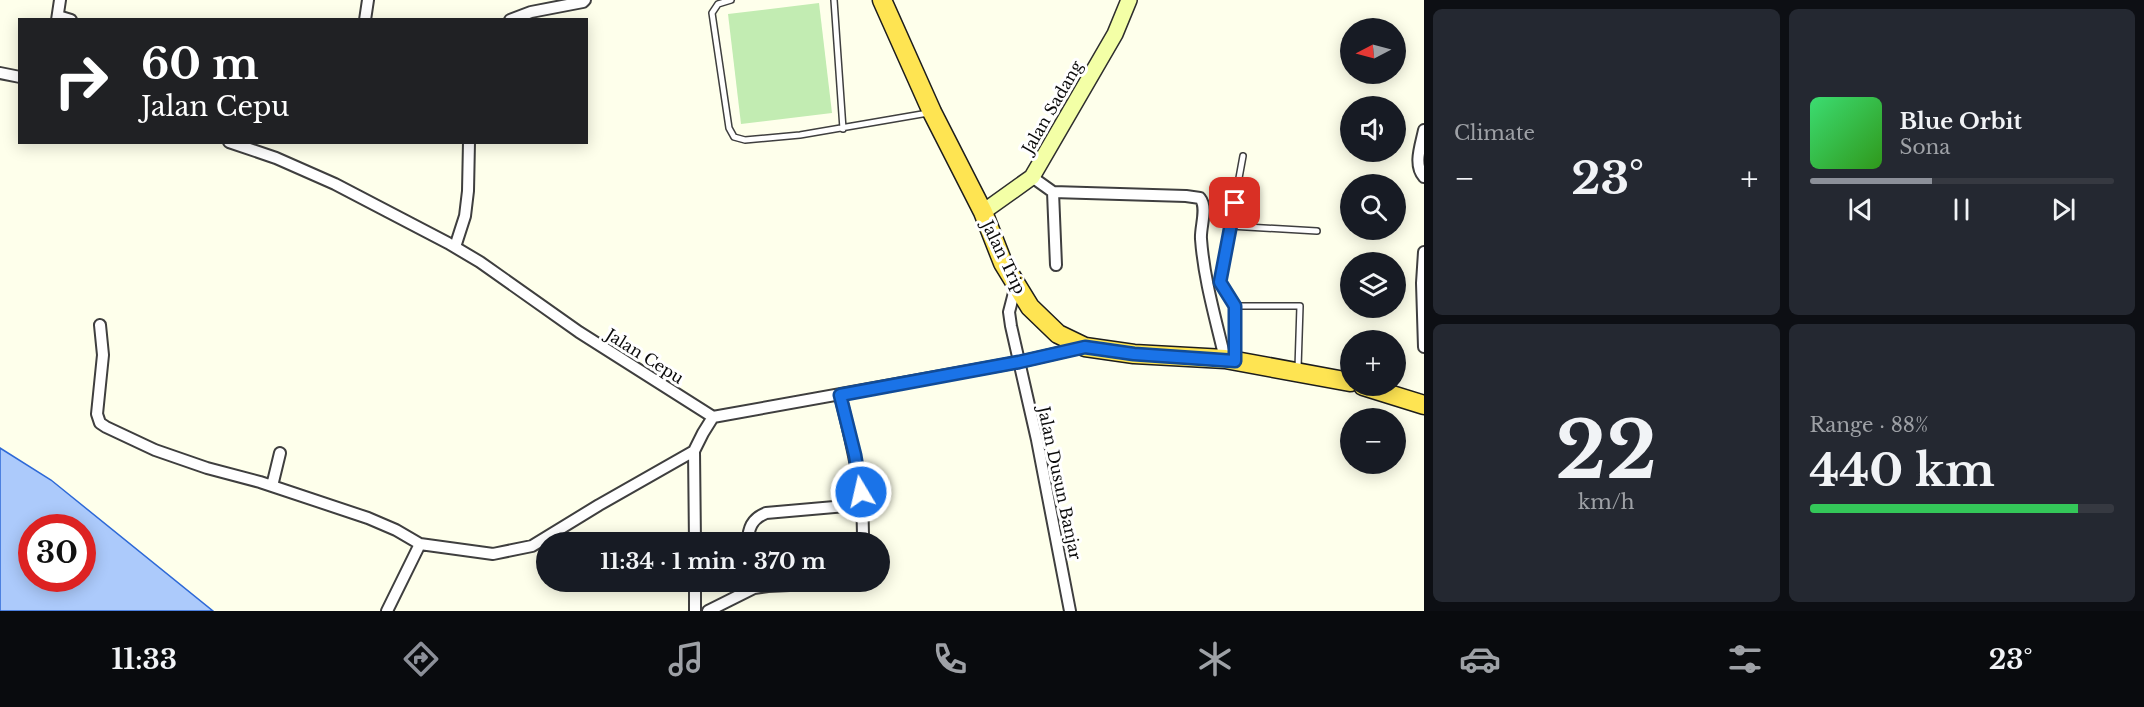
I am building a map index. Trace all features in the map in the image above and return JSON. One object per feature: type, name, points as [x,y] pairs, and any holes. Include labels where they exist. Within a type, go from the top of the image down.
[{"type":"highway","name":"Jalan Trip","points":[[882,0],[932,112],[983,212],[1004,263],[1030,307],[1058,334],[1085,347],[1134,354],[1230,360],[1340,380]]},
{"type":"highway","points":[[1395,396],[1424,405]]},
{"type":"main road","name":"Jalan Sadang","points":[[983,212],[1032,177],[1109,44],[1129,0]]},
{"type":"street","points":[[57,18],[60,0]]},
{"type":"street","points":[[365,18],[368,0]]},
{"type":"street","points":[[515,18],[531,12],[585,0]]},
{"type":"street","points":[[0,73],[18,77]]},
{"type":"street","points":[[1424,130],[1418,162],[1420,173],[1424,177]]},
{"type":"street","name":"Jalan Cepu","points":[[235,144],[276,158],[335,184],[455,247],[579,332],[713,417]]},
{"type":"street","points":[[455,247],[465,216],[469,144]]},
{"type":"street","points":[[1032,177],[1053,192],[1200,198],[1203,205],[1201,236],[1203,259],[1230,360]]},
{"type":"street","points":[[1053,192],[1056,265]]},
{"type":"street","points":[[1424,252],[1422,284],[1424,347]]},
{"type":"street","name":"Jalan Dusun Banjar","points":[[1016,285],[1009,312],[1037,440],[1070,611]]},
{"type":"street","points":[[100,325],[103,355],[97,414],[100,423],[155,450],[368,518],[420,544],[493,554],[532,546],[694,451]]},
{"type":"street","points":[[695,532],[694,451],[713,417],[1019,362],[1085,347]]},
{"type":"street","points":[[840,395],[855,455],[862,532]]},
{"type":"street","points":[[272,486],[280,453]]},
{"type":"street","points":[[749,532],[750,525],[758,516],[766,513],[846,506],[861,502]]},
{"type":"street","points":[[387,611],[420,544]]},
{"type":"street","points":[[695,592],[695,611]]},
{"type":"street","points":[[708,611],[741,592]]},
{"type":"lane","points":[[731,0],[718,4],[712,13],[729,128],[734,137],[745,140],[843,129],[932,112]]},
{"type":"lane","points":[[834,0],[843,129]]},
{"type":"lane","points":[[1230,360],[1235,306],[1220,282],[1244,156]]},
{"type":"lane","points":[[1230,226],[1317,231]]},
{"type":"lane","points":[[1235,306],[1300,306],[1298,372]]},
{"type":"green space","points":[[819,3],[832,113],[741,124],[728,14]]},
{"type":"water","points":[[0,448],[51,480],[93,514],[18,514],[18,592],[96,592],[96,516],[213,611],[0,611]]},
{"type":"route","points":[[861,492],[855,455],[840,395],[1019,362],[1085,347],[1134,354],[1235,361],[1235,306],[1220,282],[1235,203]]}]
